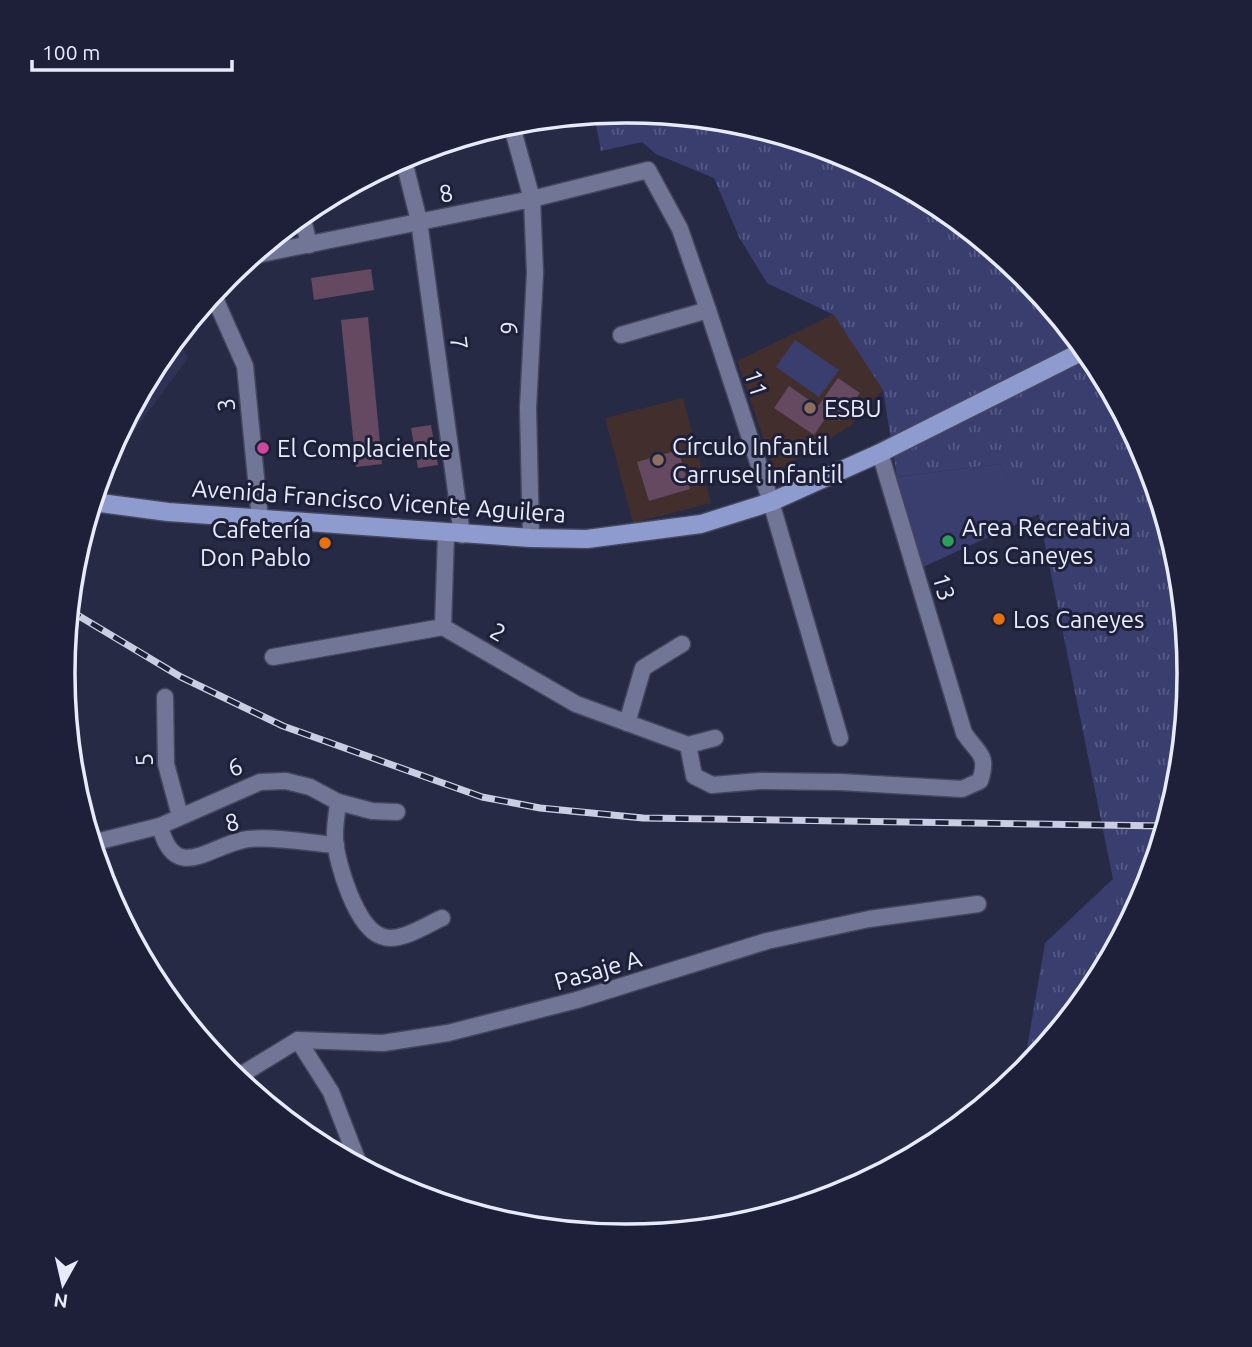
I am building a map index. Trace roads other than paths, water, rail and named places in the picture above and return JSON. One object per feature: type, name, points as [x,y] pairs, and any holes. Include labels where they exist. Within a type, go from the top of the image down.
[{"type":"main road","name":"Avenida Francisco Vicente Aguilera","points":[[102,503],[168,512],[454,535],[531,538],[587,539],[701,524],[771,502],[880,453],[1075,355]]},
{"type":"street","name":"9","points":[[514,134],[532,200],[535,273],[528,408],[531,538]]},
{"type":"street","name":"7","points":[[406,169],[419,221],[454,535],[443,626]]},
{"type":"street","name":"8","points":[[272,252],[532,200],[648,170]]},
{"type":"street","name":"11","points":[[648,170],[680,229],[708,310],[771,502],[840,738]]},
{"type":"street","points":[[305,227],[309,245]]},
{"type":"street","name":"3","points":[[217,305],[245,366],[260,519]]},
{"type":"street","points":[[621,335],[708,310]]},
{"type":"street","name":"13","points":[[688,745],[694,776],[712,785],[760,781],[840,782],[962,789],[981,781],[986,764],[980,751],[964,733],[880,453]]},
{"type":"street","points":[[273,657],[443,626]]},
{"type":"street","name":"2","points":[[443,626],[576,704],[688,745]]},
{"type":"street","points":[[627,723],[643,668],[682,644]]},
{"type":"street","name":"5","points":[[165,697],[166,764],[180,816]]},
{"type":"street","points":[[688,745],[715,738]]},
{"type":"street","name":"6","points":[[101,841],[160,826],[260,782],[286,781],[310,787],[338,802],[372,811],[397,812]]},
{"type":"street","points":[[338,802],[336,845],[339,868],[355,905],[369,927],[381,937],[398,937],[442,918]]},
{"type":"street","name":"8","points":[[160,826],[165,846],[175,855],[187,859],[247,839],[336,845]]},
{"type":"street","name":"Pasaje A","points":[[298,1040],[383,1043],[448,1033],[577,1000],[768,941],[869,919],[978,904]]},
{"type":"street","points":[[246,1072],[298,1040],[331,1092],[354,1152]]},
{"type":"railway","points":[[78,616],[181,677],[283,726],[482,797],[540,808],[643,818],[1155,826]]},
{"type":"place","name":"ESBU","points":[[810,408]]},
{"type":"place","name":"El Complaciente","points":[[263,448]]},
{"type":"place","name":"Círculo Infantil Carrusel infantil","points":[[658,460]]},
{"type":"place","name":"Area Recreativa Los Caneyes","points":[[948,541]]},
{"type":"place","name":"Cafetería Don Pablo","points":[[325,543]]},
{"type":"place","name":"Los Caneyes","points":[[999,619]]}]
